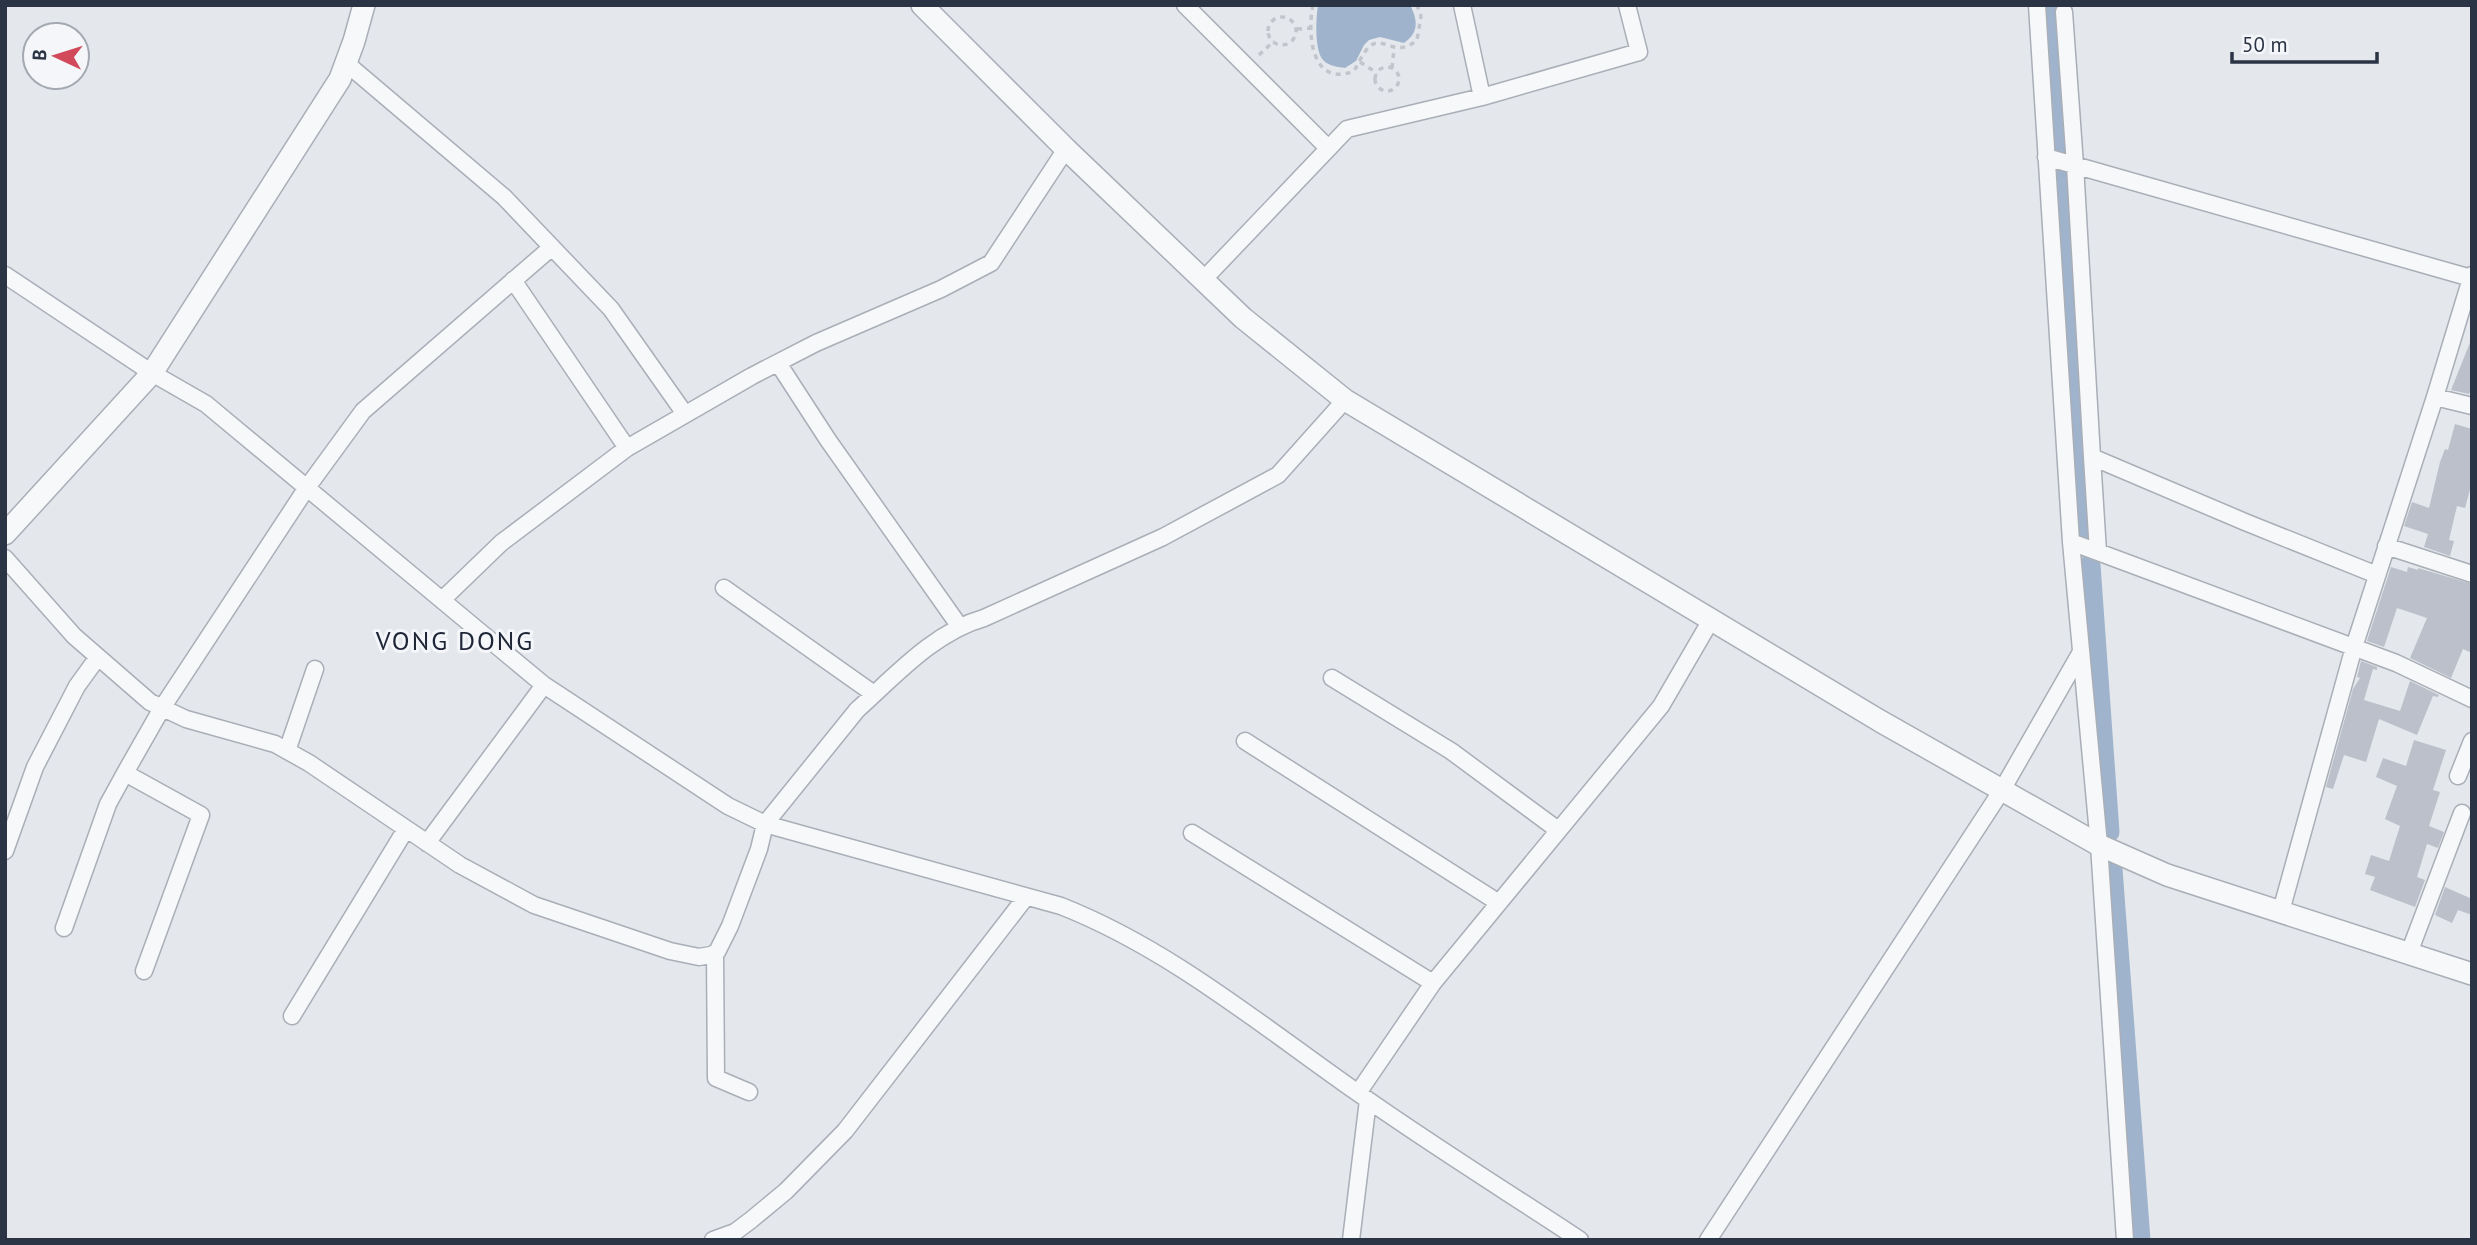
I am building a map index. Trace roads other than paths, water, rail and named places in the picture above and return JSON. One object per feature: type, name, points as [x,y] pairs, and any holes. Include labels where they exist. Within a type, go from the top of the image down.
[{"type":"street","points":[[5,534],[152,373],[340,79],[364,5]]},
{"type":"street","points":[[922,5],[1066,149],[1203,280],[1261,334],[1345,400],[1880,721],[2098,845],[2167,875],[2472,974]]},
{"type":"street","points":[[1185,5],[1328,148]]},
{"type":"street","points":[[1462,5],[1482,97]]},
{"type":"street","points":[[1203,280],[1347,129],[1482,97],[1639,52],[1628,5]]},
{"type":"street","points":[[2037,5],[2071,542],[2098,845],[2125,1240]]},
{"type":"street","points":[[2064,12],[2098,552]]},
{"type":"street","points":[[346,63],[504,197],[611,309],[685,414]]},
{"type":"street","points":[[443,599],[501,542],[627,448],[816,343],[941,289],[991,263],[1066,149]]},
{"type":"street","points":[[2046,157],[2471,276],[2354,647],[2281,911]]},
{"type":"street","points":[[64,928],[108,804],[125,773],[162,708],[306,489],[363,411],[552,247]]},
{"type":"street","points":[[5,275],[152,373],[206,404],[544,685],[728,806],[765,824],[1061,906],[1090,918],[1135,941],[1247,1012],[1363,1096],[1580,1240]]},
{"type":"street","points":[[513,280],[627,448]]},
{"type":"street","points":[[778,363],[828,440],[960,627]]},
{"type":"street","points":[[2435,397],[2472,406]]},
{"type":"street","points":[[749,1092],[716,1078],[715,954],[730,926],[759,849],[765,824],[857,710],[943,636],[1163,537],[1278,475],[1345,400]]},
{"type":"street","points":[[2092,457],[2377,575]]},
{"type":"street","points":[[2071,542],[2396,663],[2472,699]]},
{"type":"street","points":[[2386,546],[2472,574]]},
{"type":"street","points":[[5,558],[74,636],[150,702],[186,719],[275,744],[460,865],[534,905],[670,951],[699,957],[715,954]]},
{"type":"street","points":[[724,589],[874,694]]},
{"type":"street","points":[[1351,1240],[1363,1096],[1433,983],[1661,706],[1711,620]]},
{"type":"street","points":[[1708,1240],[2002,790],[2081,652]]},
{"type":"street","points":[[5,851],[35,767],[77,686],[98,657]]},
{"type":"street","points":[[287,751],[315,668]]},
{"type":"street","points":[[1332,678],[1444,746],[1558,830]]},
{"type":"street","points":[[427,843],[544,685]]},
{"type":"street","points":[[1245,741],[1499,903]]},
{"type":"street","points":[[2458,776],[2472,741]]},
{"type":"street","points":[[125,773],[201,815],[144,971]]},
{"type":"street","points":[[2409,953],[2462,813]]},
{"type":"street","points":[[292,1016],[406,829]]},
{"type":"street","points":[[1192,833],[1433,983]]},
{"type":"street","points":[[713,1240],[736,1232],[751,1220],[786,1191],[845,1131],[1026,897]]},
{"type":"water","points":[[1318,5],[1410,5],[1416,21],[1415,31],[1404,43],[1380,37],[1369,40],[1356,61],[1345,68],[1334,66],[1324,61],[1319,50],[1316,26]]},
{"type":"waterway","points":[[2052,5],[2088,532]]},
{"type":"waterway","points":[[2090,565],[2109,832]]},
{"type":"waterway","points":[[2112,869],[2140,1240]]},
{"type":"district","name":"VONG DONG","points":[[455,640]]}]
